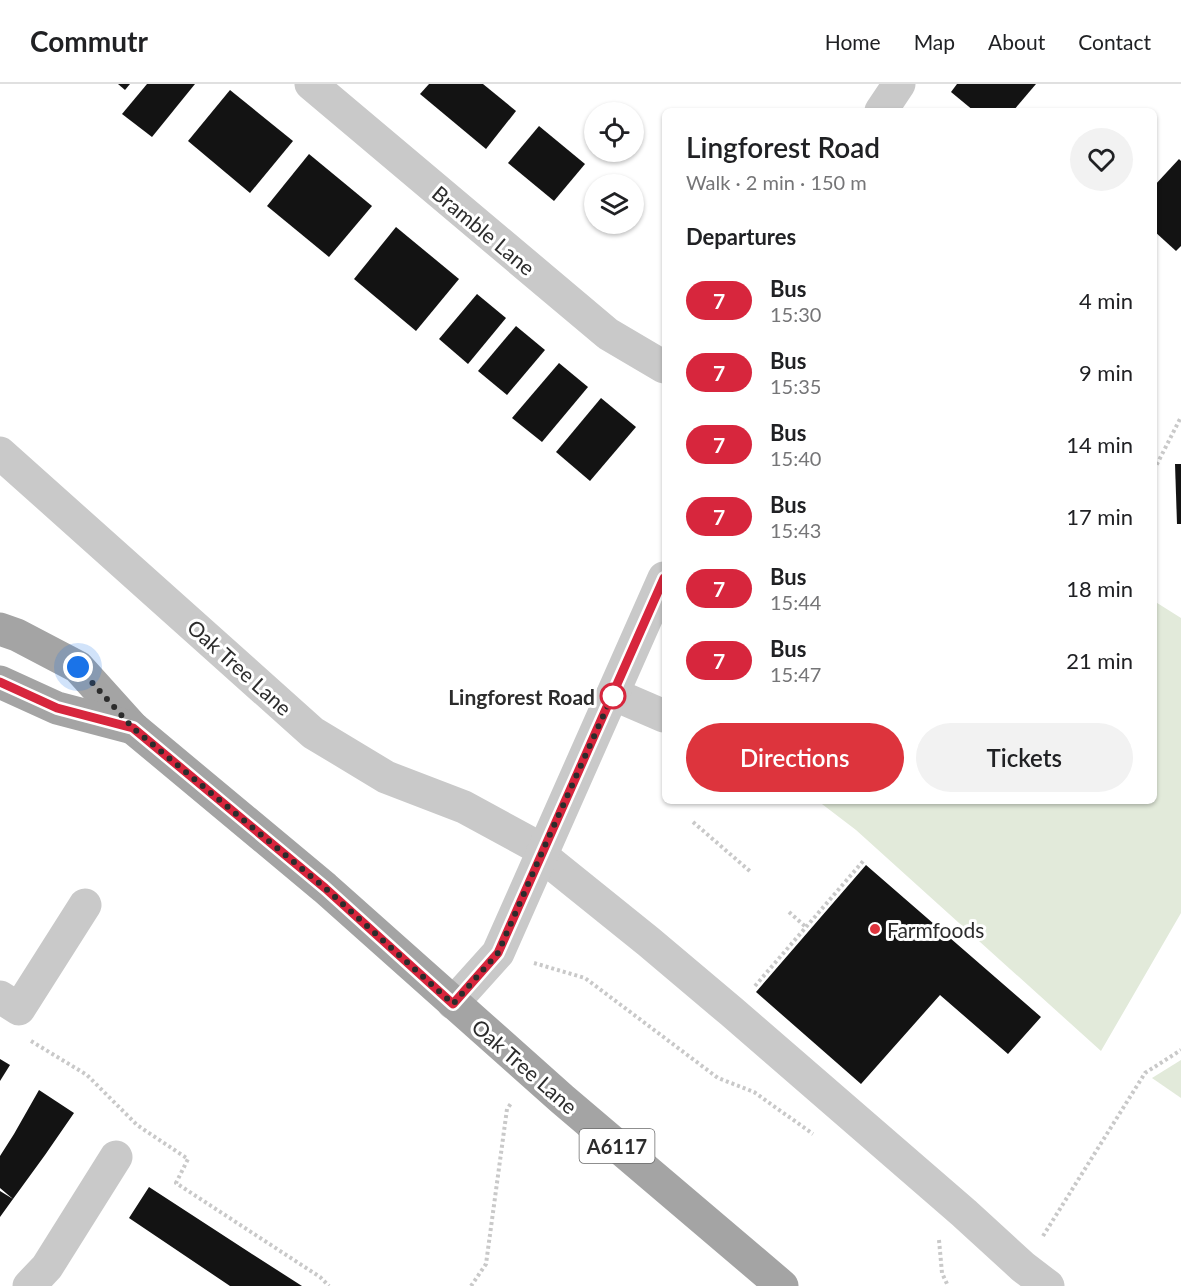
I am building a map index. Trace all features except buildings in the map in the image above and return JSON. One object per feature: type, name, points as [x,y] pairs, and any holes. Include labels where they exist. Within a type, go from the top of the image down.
[{"type":"main road","name":"Oak Tree Lane","points":[[0,629],[17,635],[78,667],[133,728],[325,888],[453,1004],[782,1286]]},
{"type":"main road","name":"Oak Tree Lane","points":[[0,682],[57,708],[133,728]]},
{"type":"street","name":"Bramble Lane","points":[[310,84],[608,334],[662,366]]},
{"type":"street","points":[[883,108],[899,84]]},
{"type":"street","name":"Oak Tree Lane","points":[[0,453],[313,733],[386,777],[464,807],[542,853],[732,1012],[1036,1277]]},
{"type":"street","points":[[453,1004],[498,953],[662,583]]},
{"type":"street","points":[[613,694],[662,715]]},
{"type":"street","points":[[10,1003],[85,905]]},
{"type":"street","points":[[29,1286],[47,1268],[116,1157]]},
{"type":"path","points":[[1157,464],[1181,417]]},
{"type":"path","points":[[693,822],[753,873]]},
{"type":"path","points":[[732,1012],[865,859]]},
{"type":"path","points":[[789,912],[806,927]]},
{"type":"path","points":[[498,953],[585,978],[718,1078],[754,1092],[822,1140]]},
{"type":"path","points":[[10,1003],[8,1027],[87,1075],[137,1125],[188,1159],[176,1183],[320,1277],[329,1286]]},
{"type":"path","points":[[1036,1277],[1145,1073],[1181,1050]]},
{"type":"path","points":[[471,1286],[486,1264],[507,1109],[533,1073]]},
{"type":"green space","points":[[1157,603],[1181,618],[1181,913],[1101,1051],[856,830],[822,804],[1157,804]]},
{"type":"green space","points":[[1181,1060],[1181,1098],[1152,1078]]},
{"type":"bus line","name":"7","points":[[0,682],[57,708],[133,728],[325,888],[453,1004],[498,953],[662,583]]},
{"type":"place","name":"Lingforest Road","points":[[613,696]]},
{"type":"place","name":"Farmfoods","points":[[875,929]]},
{"type":"route","points":[[78,667],[133,728],[325,888],[453,1004],[498,953],[613,694],[613,696]]}]
